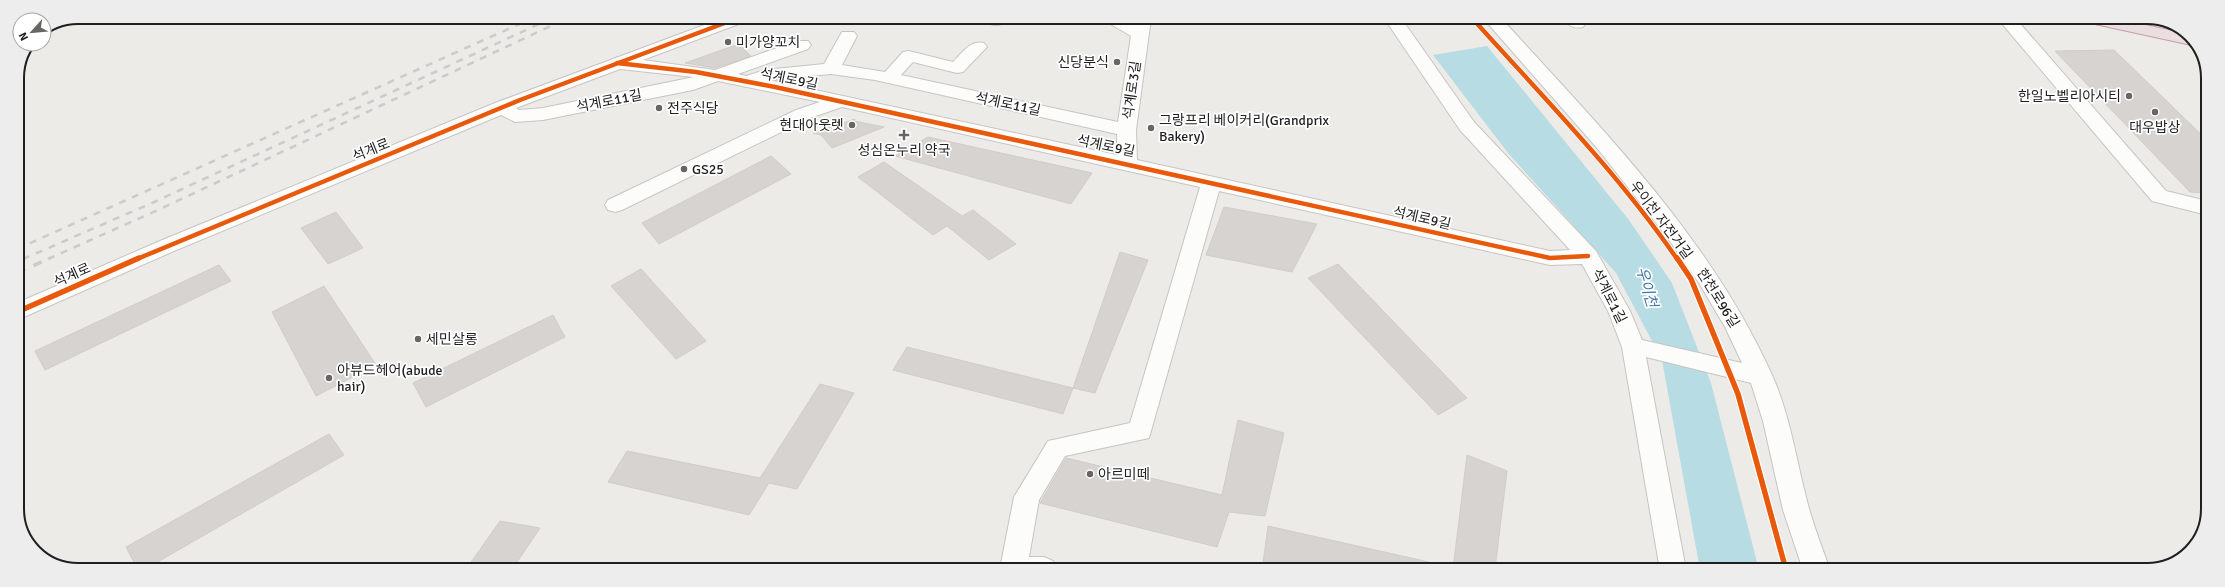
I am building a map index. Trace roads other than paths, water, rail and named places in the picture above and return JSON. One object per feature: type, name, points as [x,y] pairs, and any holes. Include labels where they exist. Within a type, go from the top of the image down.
[{"type":"highway","points":[[2118,24],[2184,39]]},
{"type":"street","name":"석계로","points":[[24,309],[168,246],[502,107],[722,24]]},
{"type":"street","name":"석계로1길","points":[[1396,24],[1467,126],[1588,256],[1619,311],[1644,348],[1672,563]]},
{"type":"street","name":"한천로96길","points":[[1496,24],[1681,230],[1728,310],[1755,375],[1783,450],[1794,503],[1815,563]]},
{"type":"street","points":[[2011,24],[2159,196],[2201,206]]},
{"type":"street","name":"석계로3길","points":[[1127,163],[1126,130],[1141,26]]},
{"type":"street","points":[[831,69],[848,36]]},
{"type":"street","name":"석계로9길","points":[[716,76],[802,45]]},
{"type":"street","points":[[889,78],[909,56],[958,68],[978,47]]},
{"type":"street","name":"석계로9길","points":[[617,63],[659,66],[716,76],[1127,163],[1550,258],[1588,256]]},
{"type":"street","name":"석계로11길","points":[[742,82],[765,75],[831,69],[889,78],[1126,130]]},
{"type":"street","name":"석계로11길","points":[[502,107],[515,116],[543,114],[692,84],[716,76]]},
{"type":"street","points":[[615,205],[803,114],[839,102]]},
{"type":"street","points":[[1014,563],[1028,497],[1057,448],[1140,431],[1211,183]]},
{"type":"street","points":[[1644,348],[1755,375]]},
{"type":"water","name":"우이천","points":[[1487,46],[1629,220],[1672,283],[1711,383],[1757,563],[1699,563],[1662,360],[1616,273],[1508,153],[1433,55]]},
{"type":"railway","points":[[24,246],[519,24]]},
{"type":"railway","points":[[24,259],[152,203],[539,24]]},
{"type":"railway","points":[[48,259],[158,210],[555,24]]},
{"type":"railway","points":[[24,270],[50,258]]},
{"type":"place","name":"미가양꼬치","points":[[728,42]]},
{"type":"place","name":"신당분식","points":[[1117,62]]},
{"type":"place","name":"한일노벨리아시티","points":[[2129,96]]},
{"type":"place","name":"전주식당","points":[[659,108]]},
{"type":"place","name":"대우밥상","points":[[2155,112]]},
{"type":"place","name":"현대아웃렛","points":[[852,125]]},
{"type":"place","name":"그랑프리 베이커리(Grandprix Bakery)","points":[[1151,128]]},
{"type":"place","name":"성심온누리 약국","points":[[904,135]]},
{"type":"place","name":"GS25","points":[[684,169]]},
{"type":"place","name":"세민살롱","points":[[418,339]]},
{"type":"place","name":"아뷰드헤어(abude hair)","points":[[329,378]]},
{"type":"place","name":"아르미떼","points":[[1090,474]]}]
